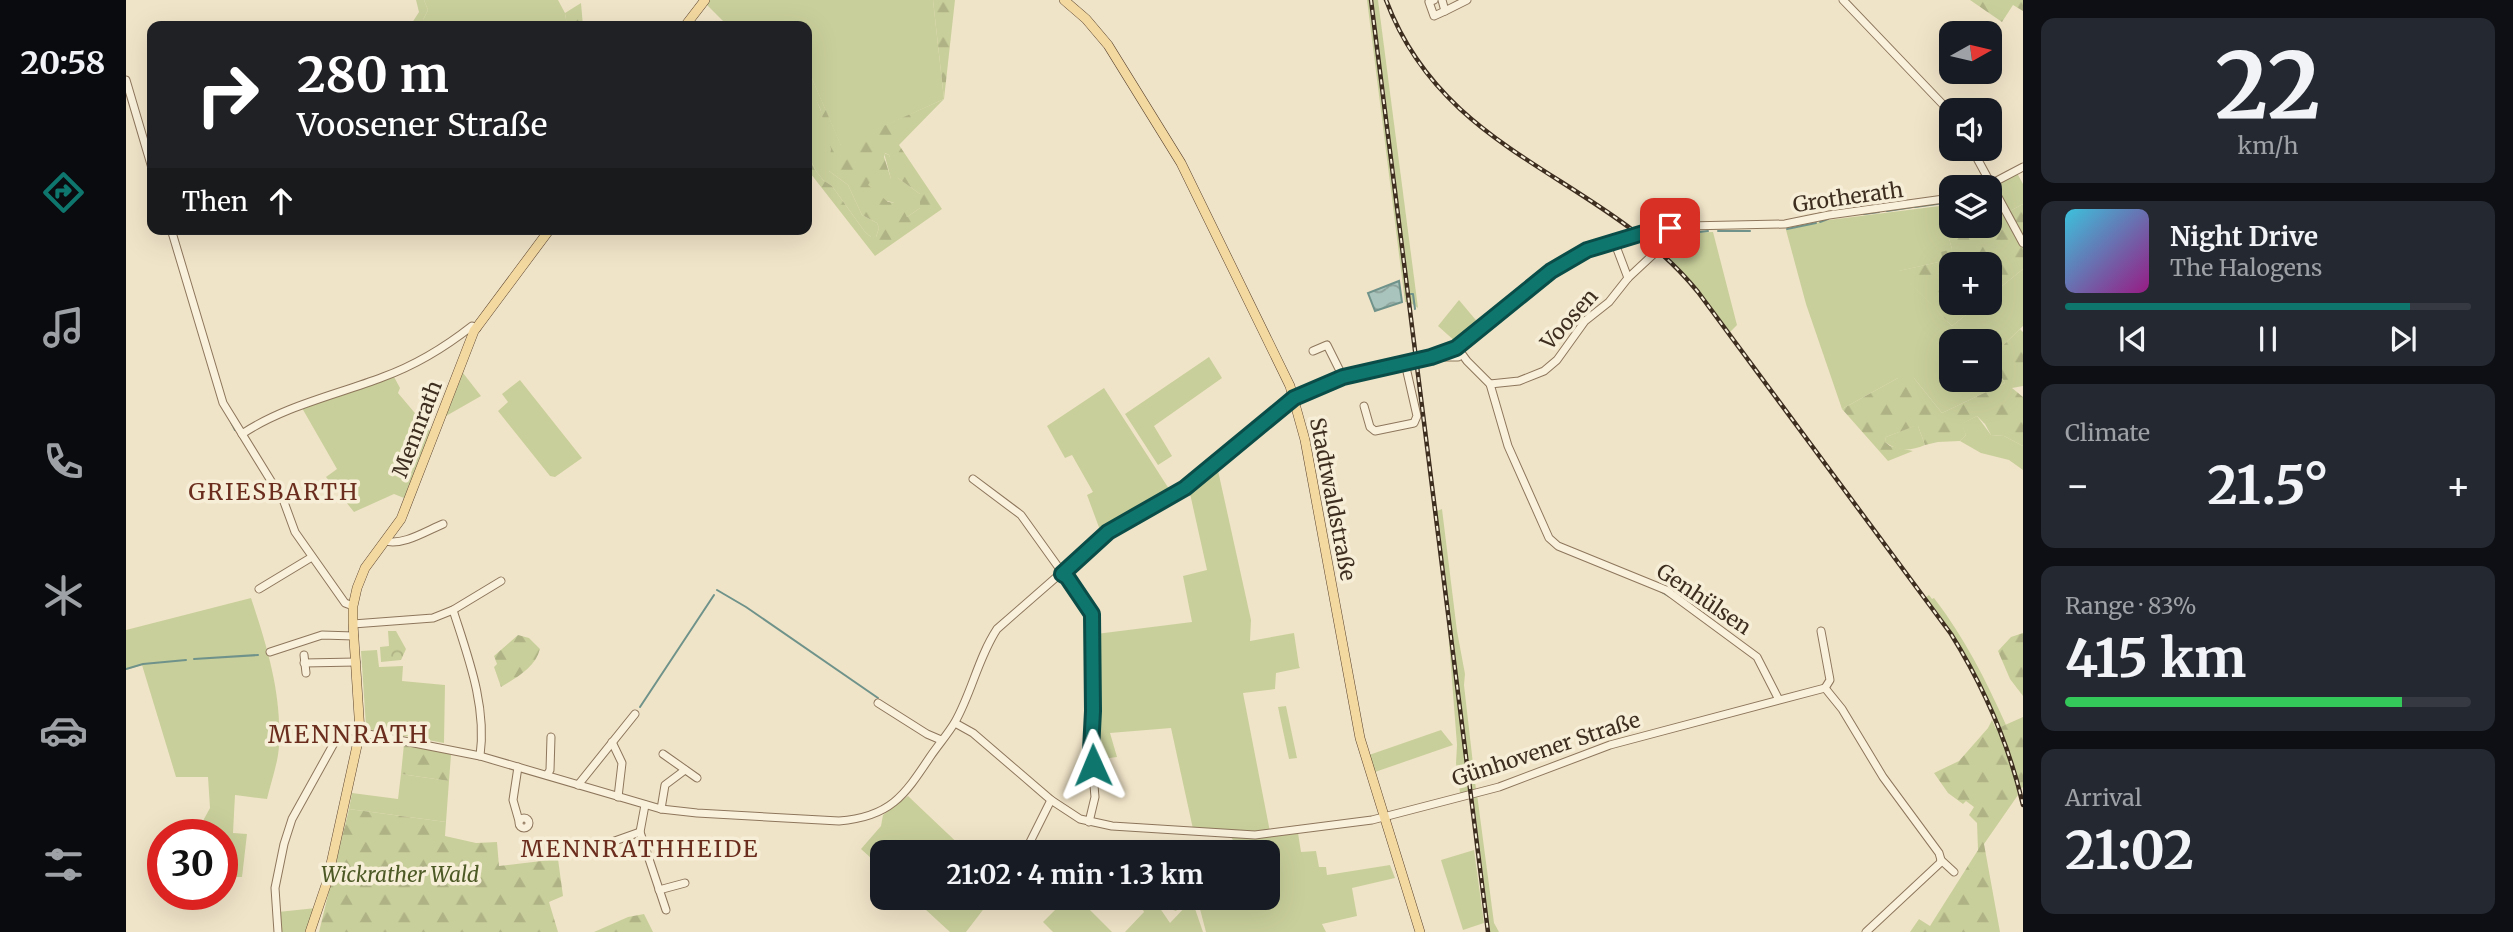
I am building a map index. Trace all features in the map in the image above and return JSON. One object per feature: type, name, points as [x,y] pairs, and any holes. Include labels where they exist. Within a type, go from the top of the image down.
[{"type":"main road","points":[[689,21],[705,0]]},
{"type":"main road","name":"Stadtwaldstraße","points":[[1064,0],[1086,19],[1108,46],[1181,163],[1278,357],[1294,398],[1307,453],[1358,730],[1420,932]]},
{"type":"main road","name":"Mennrath","points":[[310,932],[327,881],[360,732],[353,624],[357,588],[365,568],[401,519],[477,328],[546,235]]},
{"type":"street","points":[[1434,0],[1429,2],[1434,16],[1467,0]]},
{"type":"street","points":[[1442,0],[1445,11]]},
{"type":"street","points":[[1843,0],[1939,100]]},
{"type":"street","points":[[126,80],[147,150]]},
{"type":"street","points":[[2002,179],[2023,167]]},
{"type":"street","name":"Grotherath","points":[[1431,357],[1454,348],[1551,271],[1587,250],[1614,241],[1653,230],[1687,226],[1784,224],[1939,200]]},
{"type":"street","points":[[2002,208],[2023,243]]},
{"type":"street","points":[[173,235],[223,403],[284,502],[295,532],[345,603],[353,606]]},
{"type":"street","points":[[1614,241],[1628,278]]},
{"type":"street","name":"Voosen","points":[[1490,384],[1519,381],[1544,371],[1557,360],[1585,321],[1609,302],[1628,278],[1658,250]]},
{"type":"street","points":[[242,434],[286,411],[413,364],[436,353],[472,326],[477,328]]},
{"type":"street","points":[[1313,351],[1327,345],[1343,377]]},
{"type":"street","points":[[1454,348],[1458,357]]},
{"type":"street","points":[[1454,348],[1490,384]]},
{"type":"street","points":[[278,932],[275,888],[292,819],[338,736],[348,730],[480,756],[661,809],[839,821],[877,814],[893,805],[907,790],[955,723],[985,649],[997,629],[1108,532],[1185,488],[1294,398],[1343,377],[1431,357],[1458,357],[1466,361]]},
{"type":"street","points":[[1364,406],[1370,427],[1375,431],[1414,423],[1417,416],[1405,363]]},
{"type":"street","name":"Genhülsen","points":[[1490,384],[1508,446],[1549,538],[1558,546],[1653,583],[1674,595],[1757,657],[1778,698]]},
{"type":"street","points":[[972,479],[1021,515],[1092,614],[1091,750],[1095,797],[1089,822]]},
{"type":"street","points":[[385,541],[402,541],[443,524]]},
{"type":"street","points":[[259,589],[312,557]]},
{"type":"street","points":[[353,624],[433,618],[453,610],[501,581]]},
{"type":"street","points":[[453,610],[477,687],[480,756]]},
{"type":"street","points":[[1778,698],[1787,699],[1825,688],[1829,680],[1821,631]]},
{"type":"street","points":[[270,652],[322,635],[354,636]]},
{"type":"street","points":[[306,673],[304,659],[356,662]]},
{"type":"street","points":[[1825,688],[1842,709],[1883,777],[1939,853],[1941,860],[1954,872]]},
{"type":"street","name":"Günhovener Straße","points":[[955,723],[973,733],[1051,800],[1080,819],[1112,826],[1255,835],[1372,820],[1499,787],[1610,745],[1778,698]]},
{"type":"street","points":[[878,703],[941,740]]},
{"type":"street","points":[[578,785],[635,714]]},
{"type":"street","points":[[547,775],[550,770],[551,737]]},
{"type":"street","points":[[612,741],[622,762],[618,797]]},
{"type":"street","points":[[663,754],[697,778]]},
{"type":"street","points":[[670,782],[675,762]]},
{"type":"street","points":[[518,767],[513,800],[519,821]]},
{"type":"street","points":[[661,809],[665,785],[685,770]]},
{"type":"street","points":[[1031,840],[1051,800]]},
{"type":"street","points":[[645,805],[640,832],[666,910]]},
{"type":"street","points":[[578,854],[640,832]]},
{"type":"street","points":[[1866,932],[1941,860]]},
{"type":"street","points":[[659,890],[685,883]]},
{"type":"green space","points":[[416,0],[424,0],[428,10],[422,21],[413,21],[419,12]]},
{"type":"green space","points":[[424,0],[558,0],[566,21],[422,21],[428,10]]},
{"type":"green space","points":[[710,0],[933,0],[944,99],[841,146],[812,79],[812,21],[723,21],[707,5]]},
{"type":"green space","points":[[933,0],[955,0],[944,99]]},
{"type":"green space","points":[[1369,0],[1408,302],[1405,302]]},
{"type":"green space","points":[[1373,0],[1378,0],[1418,308],[1411,303]]},
{"type":"green space","points":[[1970,0],[2023,0],[2023,11],[2013,5],[2001,21]]},
{"type":"green space","points":[[581,3],[583,21],[566,21],[565,13]]},
{"type":"green space","points":[[812,78],[841,145],[944,99],[899,145],[942,209],[875,256],[812,175],[812,163],[865,232],[876,237],[879,228],[877,223],[862,215],[848,185],[829,171],[827,166],[831,149],[820,108],[812,91]],"holes":[[[885,153],[889,155],[895,176],[920,194],[920,208],[907,217],[900,203],[888,202],[868,185],[873,178],[886,188],[893,185]]]},
{"type":"green space","points":[[812,91],[831,143],[829,171],[848,185],[862,215],[877,223],[879,228],[876,237],[865,232],[832,186],[816,171],[812,163]]},
{"type":"green space","points":[[884,153],[889,155],[898,178],[920,194],[920,208],[907,217],[893,202],[882,199],[867,185],[873,177],[883,185],[891,179]]},
{"type":"green space","points":[[2017,173],[2023,184],[2023,204],[2010,211],[2002,197],[2002,182]]},
{"type":"green space","points":[[2002,202],[2010,211],[2023,204],[2023,269],[2002,286],[2002,252],[1941,252],[1952,249],[1949,238],[2002,238]]},
{"type":"green space","points":[[1939,206],[1939,238],[1949,238],[1952,249],[1950,252],[1939,252],[1939,262],[1899,271],[1952,326],[1966,315],[2002,315],[2002,286],[2023,269],[2023,326],[2002,346],[2002,329],[1939,329],[1939,392],[1986,392],[1942,413],[1914,378],[1898,378],[1842,409],[1806,304],[1786,230],[1829,220]]},
{"type":"green space","points":[[1713,232],[1737,325],[1730,332],[1686,276],[1660,253],[1685,233]]},
{"type":"green space","points":[[1939,262],[1939,313],[1898,271]]},
{"type":"green space","points":[[1459,300],[1480,325],[1457,343],[1438,326]]},
{"type":"green space","points":[[1941,315],[1966,315],[1952,326]]},
{"type":"green space","points":[[2020,329],[2023,332],[2023,386],[2012,388],[2023,397],[2023,446],[2004,436],[1991,435],[1977,416],[1962,424],[1966,435],[1960,441],[1925,445],[1918,426],[1886,437],[1885,442],[1890,446],[1913,451],[1888,461],[1842,409],[1898,378],[1914,378],[1942,413],[1986,392],[2002,392],[2002,384],[2005,383],[2002,378],[2002,346]]},
{"type":"green space","points":[[1209,357],[1222,378],[1154,426],[1172,456],[1158,465],[1125,414]]},
{"type":"green space","points":[[463,373],[481,396],[446,416]]},
{"type":"green space","points":[[393,375],[400,388],[398,393],[430,431],[404,498],[394,494],[354,512],[326,477],[337,469],[302,408]]},
{"type":"green space","points":[[520,380],[582,458],[555,477],[550,476],[498,411],[508,402],[502,394]]},
{"type":"green space","points":[[1104,388],[1171,492],[1100,530],[1087,495],[1093,492],[1072,455],[1065,458],[1047,426]]},
{"type":"green space","points":[[1977,416],[1991,435],[2004,436],[2023,446],[2023,470],[2009,460],[1981,453],[1960,441],[1966,435],[1961,424]]},
{"type":"green space","points":[[1918,426],[1925,445],[1905,449],[1895,448],[1885,442],[1886,437]]},
{"type":"green space","points":[[1217,466],[1251,620],[1250,641],[1294,633],[1300,668],[1276,673],[1275,689],[1243,693],[1271,837],[1298,833],[1301,852],[1316,851],[1319,867],[1326,867],[1327,875],[1390,865],[1395,878],[1352,888],[1357,916],[1322,924],[1326,932],[1206,932],[1200,910],[1280,910],[1280,840],[1233,840],[1228,832],[1193,829],[1171,728],[1110,733],[1117,757],[1095,760],[1096,634],[1192,622],[1183,576],[1207,570],[1189,489]]},
{"type":"green space","points":[[1442,509],[1465,674],[1476,790],[1472,791],[1437,511]]},
{"type":"green space","points":[[1929,595],[1934,598],[1965,643],[2006,725],[2000,727],[1977,676],[1948,627],[1926,597]]},
{"type":"green space","points":[[251,598],[268,652],[278,708],[278,752],[267,799],[235,795],[234,819],[204,819],[210,808],[208,777],[176,777],[142,665],[126,670],[126,630]]},
{"type":"green space","points":[[1448,629],[1469,791],[1460,793],[1456,763]]},
{"type":"green space","points":[[388,631],[396,631],[406,649],[401,660],[381,662],[380,647],[389,646]]},
{"type":"green space","points":[[2023,633],[2023,696],[2010,679],[1998,651],[2011,637]]},
{"type":"green space","points":[[518,635],[529,638],[540,649],[538,656],[530,667],[501,687],[494,667],[497,664],[494,656]]},
{"type":"green space","points":[[377,650],[379,667],[403,666],[402,681],[445,685],[444,743],[368,729],[361,651]]},
{"type":"green space","points":[[1286,706],[1297,758],[1289,759],[1278,707]]},
{"type":"green space","points":[[2023,717],[2023,787],[2017,792],[2018,795],[1984,844],[2000,932],[1910,932],[1919,919],[1930,926],[1978,850],[1977,823],[1969,815],[1974,807],[1966,801],[1963,804],[1948,793],[1934,773],[1959,761],[1992,720],[1996,729]]},
{"type":"green space","points":[[1441,730],[1453,745],[1375,772],[1369,755]]},
{"type":"green space","points":[[404,744],[443,749],[451,755],[449,781],[401,774]]},
{"type":"green space","points":[[401,774],[449,781],[446,822],[349,809],[352,793],[398,799]]},
{"type":"green space","points":[[1477,794],[1494,923],[1499,932],[1490,932],[1473,795]]},
{"type":"green space","points":[[908,796],[954,840],[870,840],[870,857],[861,849],[881,826],[883,815]]},
{"type":"green space","name":"Wickrather Wald","points":[[349,809],[446,822],[445,836],[476,843],[497,842],[499,866],[558,859],[563,896],[549,902],[558,932],[319,932]]},
{"type":"green space","points":[[238,833],[247,834],[242,877],[238,877]]},
{"type":"green space","points":[[1474,850],[1484,923],[1463,930],[1441,860]]},
{"type":"green space","points":[[316,908],[305,932],[280,932],[278,912]]},
{"type":"green space","points":[[926,910],[983,910],[966,932],[950,932]]},
{"type":"green space","points":[[1055,910],[1090,910],[1112,932],[1053,932],[1043,922]]},
{"type":"green space","points":[[1143,910],[1161,910],[1170,923],[1182,910],[1195,910],[1203,932],[1125,932]]},
{"type":"green space","points":[[644,914],[653,932],[594,932],[628,917]]},
{"type":"water","points":[[1399,281],[1402,302],[1375,311],[1368,293]]},
{"type":"waterway","points":[[1915,207],[1939,204]]},
{"type":"waterway","points":[[1887,211],[1913,207]]},
{"type":"waterway","points":[[1864,214],[1879,212]]},
{"type":"waterway","points":[[1820,222],[1828,219]]},
{"type":"waterway","points":[[1787,229],[1816,223]]},
{"type":"waterway","points":[[1682,234],[1708,231]]},
{"type":"waterway","points":[[1718,231],[1750,231]]},
{"type":"waterway","points":[[1663,249],[1678,235]]},
{"type":"waterway","points":[[1411,294],[1415,309]]},
{"type":"waterway","points":[[231,422],[235,430]]},
{"type":"waterway","points":[[717,590],[878,698]]},
{"type":"waterway","points":[[1660,591],[1670,597]]},
{"type":"waterway","points":[[640,707],[714,595]]},
{"type":"waterway","points":[[194,659],[258,655]]},
{"type":"waterway","points":[[126,669],[143,664],[186,660]]},
{"type":"railway","points":[[1371,0],[1488,932]]},
{"type":"railway","points":[[1386,0],[1412,53],[1446,95],[1485,130],[1617,219],[1659,252],[1698,292],[1951,634],[1994,717],[2023,805]]},
{"type":"district","name":"GRIESBARTH","points":[[274,491]]},
{"type":"district","name":"MENNRATH","points":[[349,734]]},
{"type":"district","name":"MENNRATHHEIDE","points":[[640,848]]},
{"type":"route","points":[[1093,765],[1092,614],[1067,577],[1062,574],[1108,532],[1185,488],[1294,398],[1343,377],[1417,361],[1456,348],[1551,271],[1587,250],[1653,230],[1670,228]]}]
